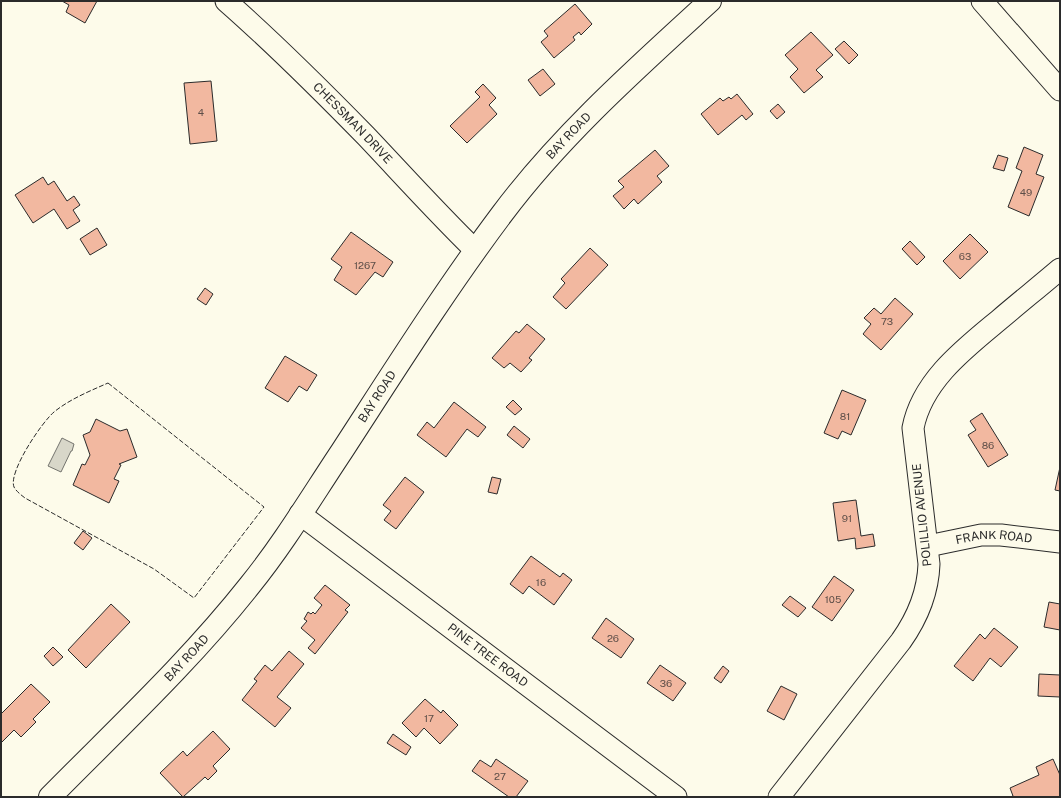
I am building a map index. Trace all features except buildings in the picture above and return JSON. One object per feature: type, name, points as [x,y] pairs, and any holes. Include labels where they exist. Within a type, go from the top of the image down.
[{"type":"main road","name":"BAY ROAD","points":[[50,797],[177,668],[222,620],[252,583],[300,514],[475,250],[526,184],[574,131],[710,1]]},
{"type":"street","name":"CHESSMAN DRIVE","points":[[226,1],[257,28],[361,131],[475,250]]},
{"type":"street","points":[[982,1],[1060,90]]},
{"type":"street","name":"POLILLIO AVENUE","points":[[779,797],[902,641],[913,623],[926,594],[929,578],[928,546],[913,428],[915,415],[920,404],[938,378],[966,348],[1060,269]]},
{"type":"street","name":"PINE TREE ROAD","points":[[300,514],[676,797]]},
{"type":"street","name":"FRANK ROAD","points":[[928,546],[981,535],[1001,535],[1060,542]]},
{"type":"shaded area","points":[[62,438],[74,444],[61,472],[48,466]]},
{"type":"fence","points":[[108,383],[264,507],[194,598],[154,569],[25,498],[14,487],[16,470],[21,459],[34,436],[49,417],[67,403],[108,383]]}]
